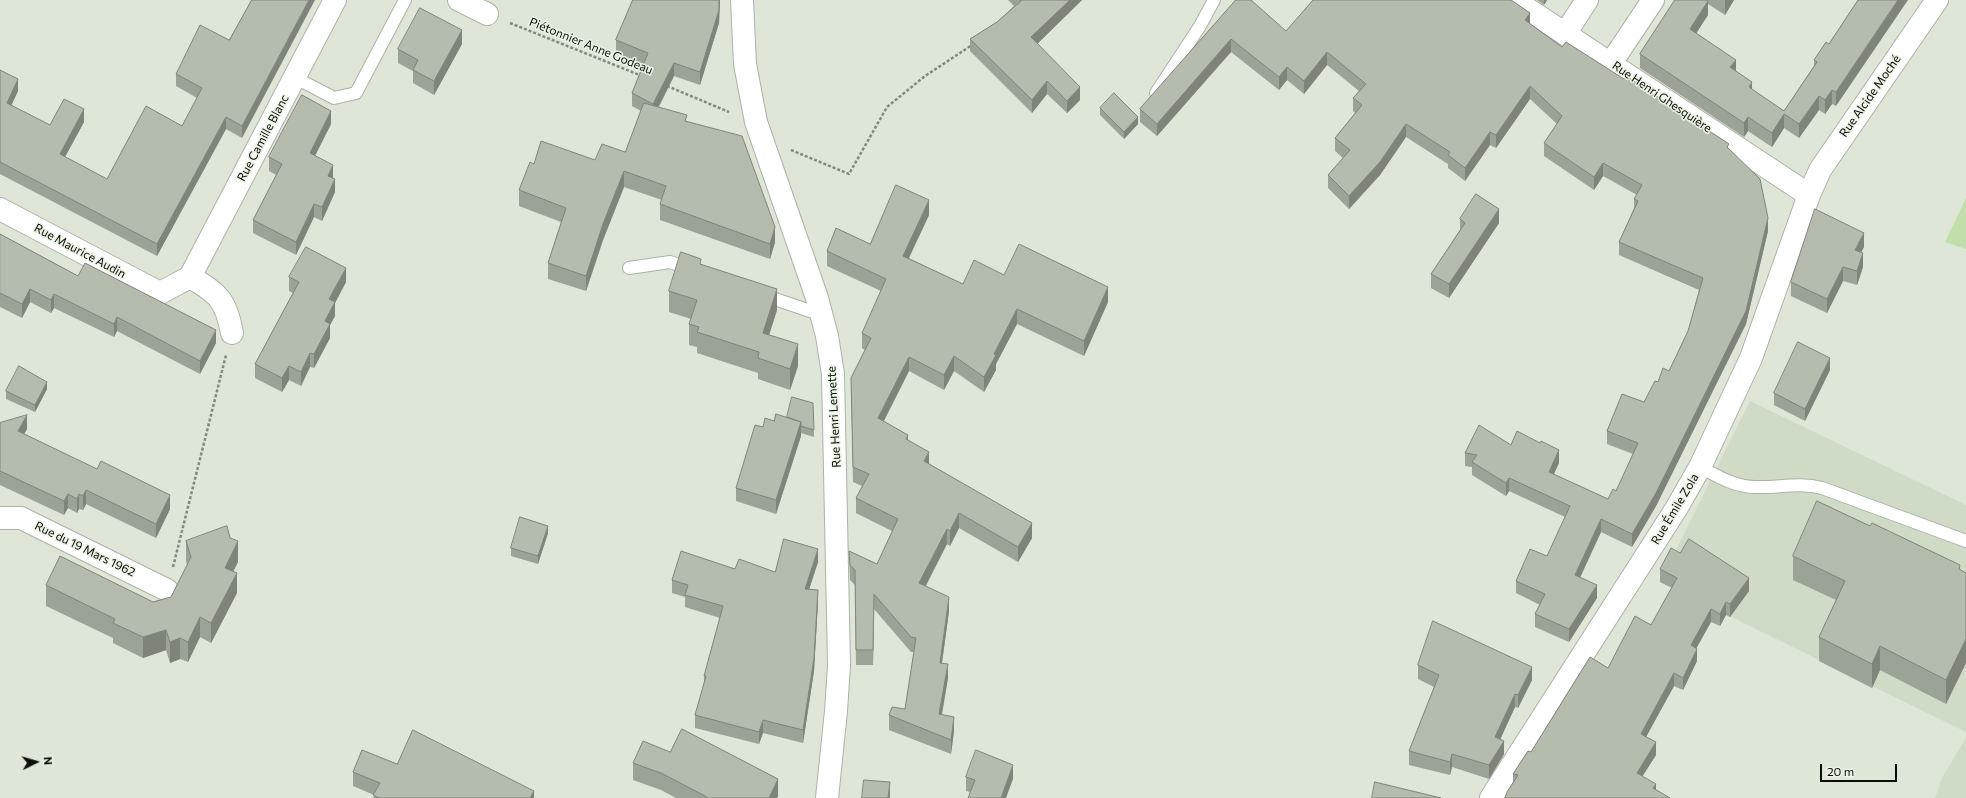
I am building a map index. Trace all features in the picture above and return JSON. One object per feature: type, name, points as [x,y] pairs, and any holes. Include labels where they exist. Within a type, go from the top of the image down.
[{"type":"street","name":"Rue Camille Blanc","points":[[190,277],[335,0]]},
{"type":"street","points":[[460,0],[487,14]]},
{"type":"street","name":"Rue Henri Lemette","points":[[742,0],[745,64],[756,122],[764,149],[812,279],[822,315],[830,354],[835,396],[839,638],[836,711],[827,798]]},
{"type":"street","name":"Rue Henri Ghesquière","points":[[1514,0],[1809,194]]},
{"type":"street","points":[[1565,34],[1587,0]]},
{"type":"street","points":[[1611,63],[1653,0]]},
{"type":"street","name":"Rue Alcide Moché","points":[[1809,194],[1829,155],[1937,0]]},
{"type":"street","name":"Rue Émile Zola","points":[[1491,798],[1672,515],[1700,467],[1751,358],[1809,194]]},
{"type":"street","name":"Rue Maurice Audin","points":[[0,209],[160,293],[190,277]]},
{"type":"street","points":[[190,277],[219,296],[229,316],[232,333]]},
{"type":"street","name":"Rue du 19 Mars 1962","points":[[0,518],[21,518],[167,590]]},
{"type":"lane","points":[[294,77],[334,98],[356,93],[405,0]]},
{"type":"lane","points":[[1156,93],[1200,26],[1214,0]]},
{"type":"lane","points":[[629,268],[670,262],[706,275]]},
{"type":"lane","points":[[750,290],[822,315]]},
{"type":"lane","points":[[1700,467],[1734,484],[1743,486],[1755,488],[1799,484],[1822,488],[1966,541]]},
{"type":"path","name":"Piétonnier Anne Godeau","points":[[487,14],[647,78]]},
{"type":"path","points":[[764,149],[778,145],[849,174],[887,107],[925,76],[976,43]]},
{"type":"path","name":"Piétonnier Anne Godeau","points":[[661,84],[756,122]]},
{"type":"path","points":[[167,590],[232,333]]},
{"type":"shaded area","points":[[1750,401],[1966,505],[1966,732],[1660,582]]},
{"type":"shaded area","points":[[1966,738],[1966,798],[1935,798],[1942,778]]},
{"type":"green space","points":[[1966,198],[1966,249],[1945,242]]},
{"type":"building","points":[[252,0],[309,0],[242,126],[226,117],[157,244],[0,162],[0,70],[18,79],[7,103],[50,125],[64,99],[84,109],[60,154],[107,179],[146,106],[182,126],[202,88],[176,74],[200,25],[229,40]]},
{"type":"building","points":[[633,0],[719,0],[719,10],[700,72],[674,63],[653,104],[632,93],[648,53],[616,40]]},
{"type":"building","points":[[1020,0],[1070,0],[1031,37],[1080,87],[1067,101],[1047,81],[1032,100],[970,39],[997,22],[1021,1]]},
{"type":"building","points":[[1236,0],[1251,0],[1286,31],[1313,0],[1511,0],[1530,13],[1525,20],[1562,47],[1566,42],[1624,79],[1626,76],[1729,144],[1727,147],[1760,179],[1768,218],[1746,311],[1656,493],[1632,534],[1601,519],[1575,575],[1597,585],[1569,629],[1535,614],[1545,594],[1516,581],[1530,549],[1547,556],[1570,506],[1509,478],[1506,483],[1472,462],[1477,455],[1465,453],[1479,425],[1511,445],[1517,431],[1540,443],[1541,441],[1559,450],[1549,472],[1608,499],[1613,489],[1616,491],[1638,443],[1607,431],[1622,394],[1644,402],[1655,381],[1658,382],[1663,368],[1669,371],[1688,331],[1703,278],[1619,242],[1638,201],[1634,199],[1642,185],[1603,163],[1594,177],[1544,143],[1562,116],[1530,86],[1496,135],[1490,132],[1465,168],[1448,155],[1450,152],[1406,124],[1380,162],[1349,196],[1328,175],[1350,150],[1335,138],[1362,105],[1353,98],[1366,84],[1327,52],[1304,81],[1287,67],[1279,77],[1231,39],[1157,124],[1140,109]]},
{"type":"building","points":[[1675,0],[1708,1],[1690,29],[1736,60],[1730,67],[1752,82],[1749,87],[1784,111],[1817,62],[1814,60],[1826,42],[1829,44],[1858,0],[1898,0],[1836,92],[1832,90],[1825,100],[1819,96],[1799,124],[1784,114],[1772,133],[1748,117],[1744,123],[1640,54]]},
{"type":"building","points":[[420,8],[462,30],[434,81],[413,70],[418,60],[398,49]]},
{"type":"building","points":[[1114,93],[1138,117],[1124,132],[1100,108]]},
{"type":"building","points":[[302,95],[331,111],[310,153],[333,165],[328,176],[335,179],[322,207],[314,204],[296,242],[253,220],[282,164],[269,157]]},
{"type":"building","points":[[644,103],[687,115],[685,121],[742,136],[775,227],[770,244],[660,204],[666,186],[624,171],[603,224],[586,276],[548,263],[566,208],[519,190],[530,162],[534,164],[541,141],[595,160],[602,144],[625,152]]},
{"type":"building","points":[[896,185],[929,200],[903,256],[963,284],[974,260],[1004,275],[1019,244],[1108,287],[1084,341],[1017,309],[984,377],[954,356],[944,375],[909,357],[878,418],[908,435],[906,439],[929,452],[924,461],[1032,523],[1018,547],[959,513],[950,531],[947,529],[919,583],[949,597],[940,663],[948,664],[939,714],[954,717],[951,740],[889,715],[892,707],[905,709],[916,638],[911,637],[874,594],[873,650],[856,650],[855,570],[850,565],[849,551],[877,564],[898,519],[856,498],[869,474],[853,467],[851,378],[871,338],[862,333],[886,279],[827,251],[836,228],[870,244]]},
{"type":"building","points":[[1476,194],[1499,209],[1449,284],[1431,274],[1465,223],[1460,219]]},
{"type":"building","points":[[1815,209],[1864,233],[1855,250],[1863,253],[1857,271],[1843,267],[1827,299],[1791,282]]},
{"type":"building","points":[[0,234],[78,276],[85,263],[216,330],[200,361],[117,317],[114,324],[54,294],[51,300],[30,289],[22,304],[0,293]]},
{"type":"building","points":[[306,247],[346,268],[329,299],[335,302],[325,321],[330,324],[314,354],[310,353],[301,372],[289,366],[282,378],[255,364],[299,282],[289,277]]},
{"type":"building","points":[[681,252],[701,259],[700,264],[777,289],[763,333],[798,344],[790,369],[758,358],[759,352],[697,332],[699,327],[689,324],[697,300],[669,291]]},
{"type":"building","points":[[1798,342],[1830,358],[1805,409],[1774,393]]},
{"type":"building","points":[[19,366],[47,382],[35,405],[6,391]]},
{"type":"building","points":[[792,397],[813,403],[814,430],[801,426],[801,422],[787,417]]},
{"type":"building","points":[[776,414],[801,422],[776,500],[736,488],[755,425],[763,427],[765,418],[774,421]]},
{"type":"building","points":[[27,415],[18,431],[97,469],[101,461],[170,495],[156,524],[86,490],[83,496],[79,494],[77,499],[68,494],[64,501],[0,471],[0,423]]},
{"type":"building","points":[[1817,501],[1870,526],[1872,523],[1960,565],[1959,569],[1966,573],[1966,639],[1946,680],[1880,646],[1872,664],[1819,637],[1845,581],[1793,556]]},
{"type":"building","points":[[520,517],[548,526],[538,556],[511,548]]},
{"type":"building","points":[[227,526],[230,538],[238,541],[225,568],[237,573],[211,623],[200,617],[188,642],[180,638],[170,642],[166,630],[143,637],[113,623],[115,619],[46,585],[60,556],[153,602],[171,597],[191,557],[186,541]]},
{"type":"building","points":[[784,539],[818,549],[805,589],[818,590],[814,658],[803,730],[763,720],[759,732],[695,715],[723,606],[685,595],[688,585],[672,580],[681,551],[735,569],[739,559],[775,572]]},
{"type":"building","points":[[1689,539],[1749,578],[1730,604],[1726,602],[1720,614],[1711,609],[1691,645],[1697,649],[1683,678],[1674,673],[1641,734],[1656,742],[1637,773],[1656,784],[1653,788],[1670,798],[1505,798],[1507,792],[1518,775],[1513,774],[1528,751],[1531,752],[1590,657],[1608,668],[1635,616],[1651,625],[1677,578],[1660,569],[1671,548],[1680,553]]},
{"type":"building","points":[[1433,621],[1532,667],[1518,695],[1515,694],[1495,737],[1504,741],[1489,765],[1452,754],[1450,762],[1409,751],[1439,675],[1418,665]]},
{"type":"building","points":[[682,729],[778,779],[769,798],[707,798],[661,773],[633,763],[643,741],[670,752]]},
{"type":"building","points":[[413,730],[534,791],[530,798],[379,798],[373,795],[380,783],[353,772],[362,750],[397,764]]},
{"type":"building","points":[[976,750],[1013,765],[1001,798],[968,798],[975,780],[966,777]]},
{"type":"building","points":[[864,780],[890,782],[888,798],[862,798]]},
{"type":"building","points":[[1375,782],[1441,798],[1372,798]]}]
